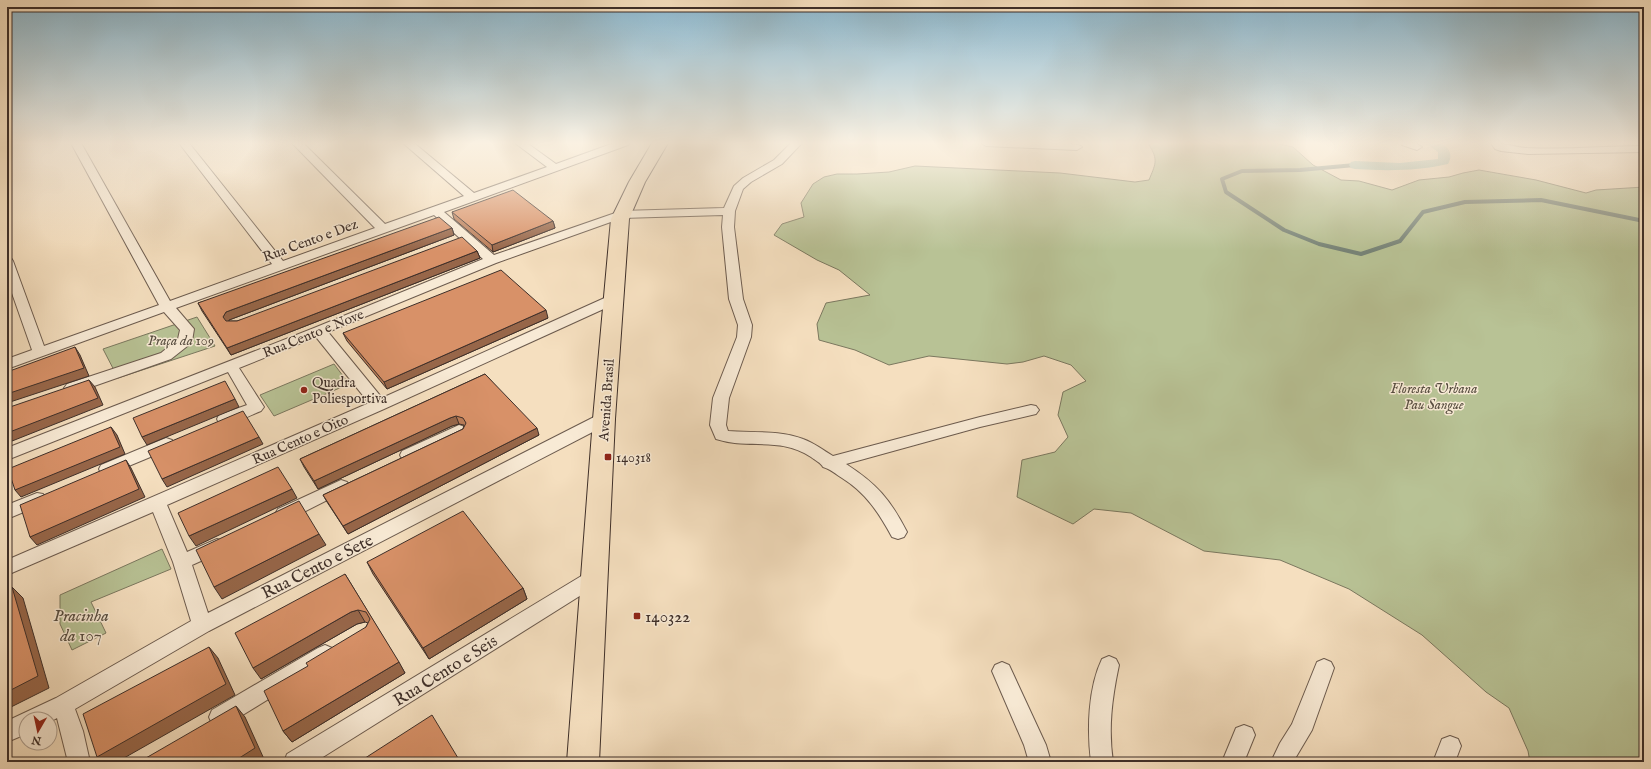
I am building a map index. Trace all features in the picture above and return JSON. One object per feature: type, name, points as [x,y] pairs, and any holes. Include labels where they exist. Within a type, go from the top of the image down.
[{"type":"main road","name":"Avenida Brasil","points":[[583,762],[604,419],[621,215],[639,179]]},
{"type":"street","points":[[57,394],[166,356],[185,341],[187,329],[167,307],[96,179]]},
{"type":"street","points":[[212,179],[281,267]]},
{"type":"street","points":[[333,179],[384,229]]},
{"type":"street","points":[[451,179],[474,198]]},
{"type":"street","name":"Rua Cento e Dez","points":[[7,364],[526,179]]},
{"type":"street","points":[[749,179],[738,188],[729,211],[728,227],[736,299],[744,325],[744,337],[721,398],[718,425],[720,430],[722,434],[728,437],[779,439],[797,442],[860,481],[874,494],[890,516],[898,532]]},
{"type":"street","points":[[436,211],[492,260]]},
{"type":"street","name":"Rua Cento e Nove","points":[[7,454],[319,331],[492,260],[621,215],[729,211]]},
{"type":"street","points":[[451,243],[466,237]]},
{"type":"street","points":[[7,261],[40,353]]},
{"type":"street","name":"Rua Cento e Oito","points":[[7,568],[378,405],[614,299]]},
{"type":"street","points":[[319,331],[378,405]]},
{"type":"street","points":[[212,425],[256,407],[230,366]]},
{"type":"street","points":[[829,462],[1031,410]]},
{"type":"street","name":"Rua Cento e Sete","points":[[51,711],[202,625],[604,419]]},
{"type":"street","points":[[395,461],[459,431]]},
{"type":"street","points":[[95,474],[183,437]]},
{"type":"street","points":[[267,522],[352,481]]},
{"type":"street","points":[[7,512],[51,493]]},
{"type":"street","points":[[157,501],[182,562],[202,625]]},
{"type":"street","points":[[182,562],[231,539]]},
{"type":"street","name":"Rua Cento e Seis","points":[[295,762],[595,577]]},
{"type":"street","points":[[204,726],[338,646]]},
{"type":"street","points":[[1102,762],[1098,730],[1099,709],[1109,665]]},
{"type":"street","points":[[1282,762],[1288,750],[1302,730],[1324,668]]},
{"type":"street","points":[[1002,671],[1035,745],[1040,762]]},
{"type":"street","points":[[63,705],[72,731],[79,762]]},
{"type":"street","points":[[7,732],[18,727]]},
{"type":"street","points":[[1233,762],[1244,735]]},
{"type":"green space","name":"Floresta Urbana Pau Sangue","points":[[821,179],[1109,179],[1135,182],[1149,180],[1339,179],[1359,181],[1392,190],[1419,180],[1430,179],[1530,179],[1586,193],[1596,190],[1644,187],[1644,762],[1530,762],[1528,751],[1509,708],[1486,692],[1422,635],[1349,589],[1280,560],[1204,551],[1131,513],[1094,509],[1073,524],[1017,497],[1022,460],[1055,452],[1068,437],[1058,415],[1063,392],[1086,381],[1071,365],[1044,356],[1023,362],[1007,364],[929,356],[889,365],[855,350],[819,340],[817,324],[826,303],[870,295],[839,270],[817,260],[774,235],[782,224],[804,217],[801,203],[813,184]]},
{"type":"green space","name":"Praça da 109","points":[[197,317],[215,346],[118,378],[103,349]]},
{"type":"green space","name":"Quadra Poliesportiva","points":[[334,364],[349,384],[274,416],[260,395]]},
{"type":"green space","name":"Pracinha da 107","points":[[162,549],[171,569],[91,602],[106,633],[72,650],[60,624],[60,595]]},
{"type":"building","points":[[513,190],[553,221],[492,245],[452,212]]},
{"type":"building","points":[[439,217],[452,228],[226,312],[223,317],[226,321],[237,321],[462,237],[477,251],[227,348],[198,303]]},
{"type":"building","points":[[501,270],[546,310],[384,382],[343,333]]},
{"type":"building","points":[[75,347],[84,368],[7,394],[7,372]]},
{"type":"building","points":[[485,374],[537,428],[343,526],[323,495],[463,429],[466,423],[463,418],[456,416],[450,418],[314,481],[300,459]]},
{"type":"building","points":[[89,380],[98,398],[7,433],[7,408]]},
{"type":"building","points":[[225,381],[235,399],[142,437],[133,418]]},
{"type":"building","points":[[243,411],[259,437],[162,479],[148,451]]},
{"type":"building","points":[[111,427],[120,447],[15,490],[8,469]]},
{"type":"building","points":[[126,460],[139,489],[30,537],[20,505]]},
{"type":"building","points":[[278,467],[292,489],[189,536],[178,513]]},
{"type":"building","points":[[299,501],[319,534],[214,587],[196,550]]},
{"type":"building","points":[[463,511],[523,588],[423,648],[367,562]]},
{"type":"building","points":[[345,574],[399,662],[283,731],[264,691],[308,666],[306,663],[366,627],[370,619],[366,612],[358,610],[351,612],[253,668],[235,633]]},
{"type":"building","points":[[12,587],[38,676],[7,692],[7,589]]},
{"type":"building","points":[[209,647],[226,684],[97,757],[83,714]]},
{"type":"building","points":[[236,706],[255,748],[233,762],[139,762]]},
{"type":"building","points":[[432,715],[458,758],[452,762],[359,762]]},
{"type":"waterway","points":[[1222,179],[1226,192],[1284,230],[1319,244],[1361,254],[1400,241],[1423,212],[1465,202],[1541,200],[1644,221]]},
{"type":"place","name":"Quadra Poliesportiva","points":[[304,390]]},
{"type":"place","name":"140318","points":[[608,457]]},
{"type":"place","name":"140322","points":[[637,616]]}]
